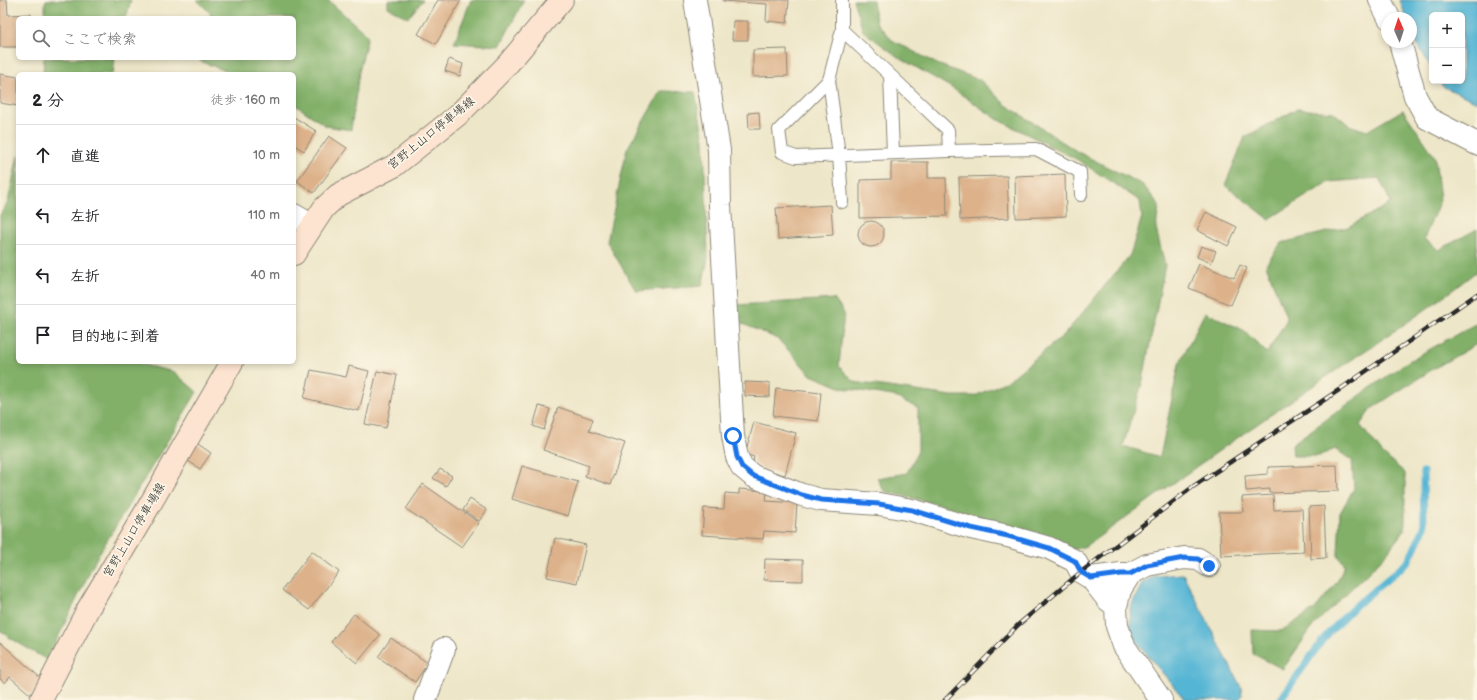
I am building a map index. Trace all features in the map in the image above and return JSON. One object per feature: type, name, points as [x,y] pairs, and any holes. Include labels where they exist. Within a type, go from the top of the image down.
[{"type":"main road","name":"宮野上山口停車場線","points":[[296,246],[303,220],[324,208],[338,195],[394,166],[459,114],[508,65],[562,0]]},
{"type":"main road","name":"宮野上山口停車場線","points":[[44,699],[88,609],[145,514],[231,364]]},
{"type":"street","points":[[694,0],[718,150],[733,436],[737,457],[742,467],[753,476],[802,495],[841,502],[879,504],[912,510],[971,528],[1008,536],[1049,548],[1075,561],[1081,572],[1091,578],[1108,600],[1116,606]]},
{"type":"street","points":[[1380,0],[1386,12]]},
{"type":"street","points":[[1402,48],[1415,96],[1427,118],[1477,144]]},
{"type":"street","points":[[1091,578],[1130,574],[1147,565],[1184,558],[1198,559],[1209,566]]},
{"type":"street","points":[[1130,574],[1120,590],[1116,606],[1118,626],[1124,646],[1161,700]]},
{"type":"street","points":[[425,700],[444,649]]},
{"type":"lane","points":[[842,0],[842,30],[829,80],[839,155],[842,202]]},
{"type":"lane","points":[[842,30],[948,130],[949,151]]},
{"type":"lane","points":[[890,75],[893,153]]},
{"type":"lane","points":[[829,80],[779,130],[782,152],[796,157],[1036,149],[1080,172],[1081,195]]},
{"type":"green space","points":[[46,0],[131,0],[127,16],[45,16]]},
{"type":"green space","points":[[197,0],[328,0],[368,36],[359,72],[351,130],[326,126],[296,105],[296,72],[229,72],[200,61],[296,60],[296,16],[210,16],[211,14]]},
{"type":"green space","points":[[388,0],[423,0],[408,18],[388,7]]},
{"type":"green space","points":[[471,0],[524,0],[500,46],[454,43]]},
{"type":"green space","points":[[853,0],[873,0],[876,22],[892,40],[937,64],[980,80],[1006,105],[1078,152],[1143,185],[1159,205],[1156,229],[1165,265],[1143,380],[1123,446],[1160,457],[1179,364],[1205,312],[1245,331],[1267,353],[1287,319],[1266,265],[1281,243],[1348,227],[1391,203],[1379,178],[1329,182],[1269,219],[1225,185],[1245,137],[1297,109],[1333,112],[1349,125],[1367,131],[1403,110],[1435,157],[1440,200],[1424,239],[1439,250],[1477,229],[1477,271],[1413,318],[1249,430],[1086,546],[1072,550],[1003,523],[956,509],[884,491],[877,478],[907,473],[918,451],[918,408],[893,396],[842,388],[811,375],[778,339],[736,321],[736,305],[834,299],[844,313],[839,366],[854,382],[951,396],[975,396],[1009,380],[1065,334],[1130,255],[1142,217],[1140,201],[1078,160],[997,119],[952,88],[898,57],[863,31]]},
{"type":"green space","points":[[44,60],[115,60],[113,72],[43,72]]},
{"type":"green space","points":[[661,91],[695,92],[704,140],[708,258],[702,286],[636,291],[607,242],[627,149]]},
{"type":"green space","points":[[16,164],[16,364],[140,364],[174,372],[197,392],[97,557],[47,660],[7,636],[0,630],[0,215],[8,202]]},
{"type":"green space","points":[[1477,323],[1477,344],[1433,369],[1371,409],[1360,425],[1383,454],[1405,473],[1405,529],[1384,557],[1313,626],[1283,669],[1253,654],[1252,630],[1281,631],[1315,609],[1337,582],[1345,565],[1338,555],[1340,513],[1354,488],[1352,460],[1335,449],[1319,456],[1293,456],[1292,444],[1407,362]]},
{"type":"water","points":[[1400,0],[1477,0],[1477,102],[1442,86],[1441,84],[1465,84],[1465,12],[1429,12],[1429,64],[1417,44],[1417,12],[1404,12]]},
{"type":"water","points":[[1183,574],[1241,687],[1242,696],[1238,700],[1185,700],[1140,646],[1131,631],[1130,608],[1143,582],[1156,576]]},
{"type":"building","points":[[0,0],[7,0],[8,15],[31,14],[31,16],[16,16],[16,47],[0,47]]},
{"type":"building","points":[[438,0],[461,0],[436,44],[418,34]]},
{"type":"building","points":[[723,0],[789,0],[787,23],[766,21],[767,4]]},
{"type":"building","points":[[733,21],[748,21],[748,40],[732,40]]},
{"type":"building","points":[[787,49],[788,76],[753,77],[753,50]]},
{"type":"building","points":[[449,59],[463,64],[460,76],[445,71]]},
{"type":"building","points":[[0,74],[16,77],[16,106],[0,103]]},
{"type":"building","points":[[759,112],[760,129],[749,129],[748,113]]},
{"type":"building","points":[[296,118],[316,131],[304,151],[296,146]]},
{"type":"building","points":[[329,136],[347,148],[314,193],[297,181]]},
{"type":"building","points":[[891,162],[928,162],[928,178],[946,178],[947,216],[860,218],[860,180],[891,179]]},
{"type":"building","points":[[1065,174],[1066,216],[1016,218],[1015,176]]},
{"type":"building","points":[[1007,176],[1009,218],[960,220],[959,177]]},
{"type":"building","points":[[831,205],[833,235],[778,239],[776,208]]},
{"type":"building","points":[[1206,212],[1237,227],[1228,246],[1197,230]]},
{"type":"building","points":[[871,221],[880,225],[884,234],[880,243],[871,247],[862,243],[858,234],[862,225]]},
{"type":"building","points":[[1201,246],[1216,251],[1211,263],[1197,257]]},
{"type":"building","points":[[1199,264],[1234,278],[1240,265],[1247,268],[1231,305],[1189,288]]},
{"type":"building","points":[[349,366],[369,371],[359,411],[304,398],[311,370],[346,377]]},
{"type":"building","points":[[377,371],[397,375],[386,428],[365,424]]},
{"type":"building","points":[[745,382],[770,383],[770,397],[745,396]]},
{"type":"building","points":[[776,388],[821,393],[818,421],[773,416]]},
{"type":"building","points":[[539,406],[550,409],[544,430],[533,426]]},
{"type":"building","points":[[558,407],[593,419],[589,431],[625,443],[610,485],[585,476],[589,466],[543,450]]},
{"type":"building","points":[[754,422],[796,433],[785,475],[764,470],[753,462],[754,457],[745,454]]},
{"type":"building","points":[[195,442],[211,453],[200,469],[184,458]]},
{"type":"building","points":[[1337,465],[1338,491],[1269,493],[1269,489],[1246,491],[1245,476],[1268,474],[1268,467]]},
{"type":"building","points":[[522,466],[578,482],[568,516],[512,499]]},
{"type":"building","points":[[440,469],[452,476],[446,486],[433,478]]},
{"type":"building","points":[[423,484],[479,523],[462,547],[406,509]]},
{"type":"building","points":[[739,489],[767,491],[766,501],[797,503],[795,533],[764,531],[763,539],[702,535],[704,508],[724,509],[725,493],[739,494]]},
{"type":"building","points":[[1273,495],[1274,510],[1302,509],[1304,552],[1221,556],[1219,512],[1243,512],[1242,497]]},
{"type":"building","points":[[470,499],[487,510],[479,521],[463,510]]},
{"type":"building","points":[[1324,506],[1326,558],[1311,559],[1309,507]]},
{"type":"building","points":[[555,538],[586,545],[577,583],[547,577]]},
{"type":"building","points":[[312,551],[339,572],[309,610],[282,590]]},
{"type":"building","points":[[765,559],[803,560],[803,581],[764,580]]},
{"type":"building","points":[[354,614],[380,635],[357,663],[331,642]]},
{"type":"building","points":[[391,638],[428,663],[415,682],[378,657]]},
{"type":"building","points":[[0,642],[44,681],[31,695],[10,677],[5,683],[0,679]]},
{"type":"waterway","points":[[1280,700],[1324,638],[1354,607],[1408,562],[1424,528],[1423,472]]},
{"type":"railway","points":[[945,700],[1018,625],[1081,572],[1194,486],[1339,390],[1477,294]]},
{"type":"route","points":[[733,436],[737,457],[742,467],[753,476],[802,495],[821,500],[879,504],[912,510],[971,528],[1008,536],[1049,548],[1075,561],[1081,572],[1091,578],[1130,574],[1147,565],[1184,558],[1198,559],[1209,566]]}]
